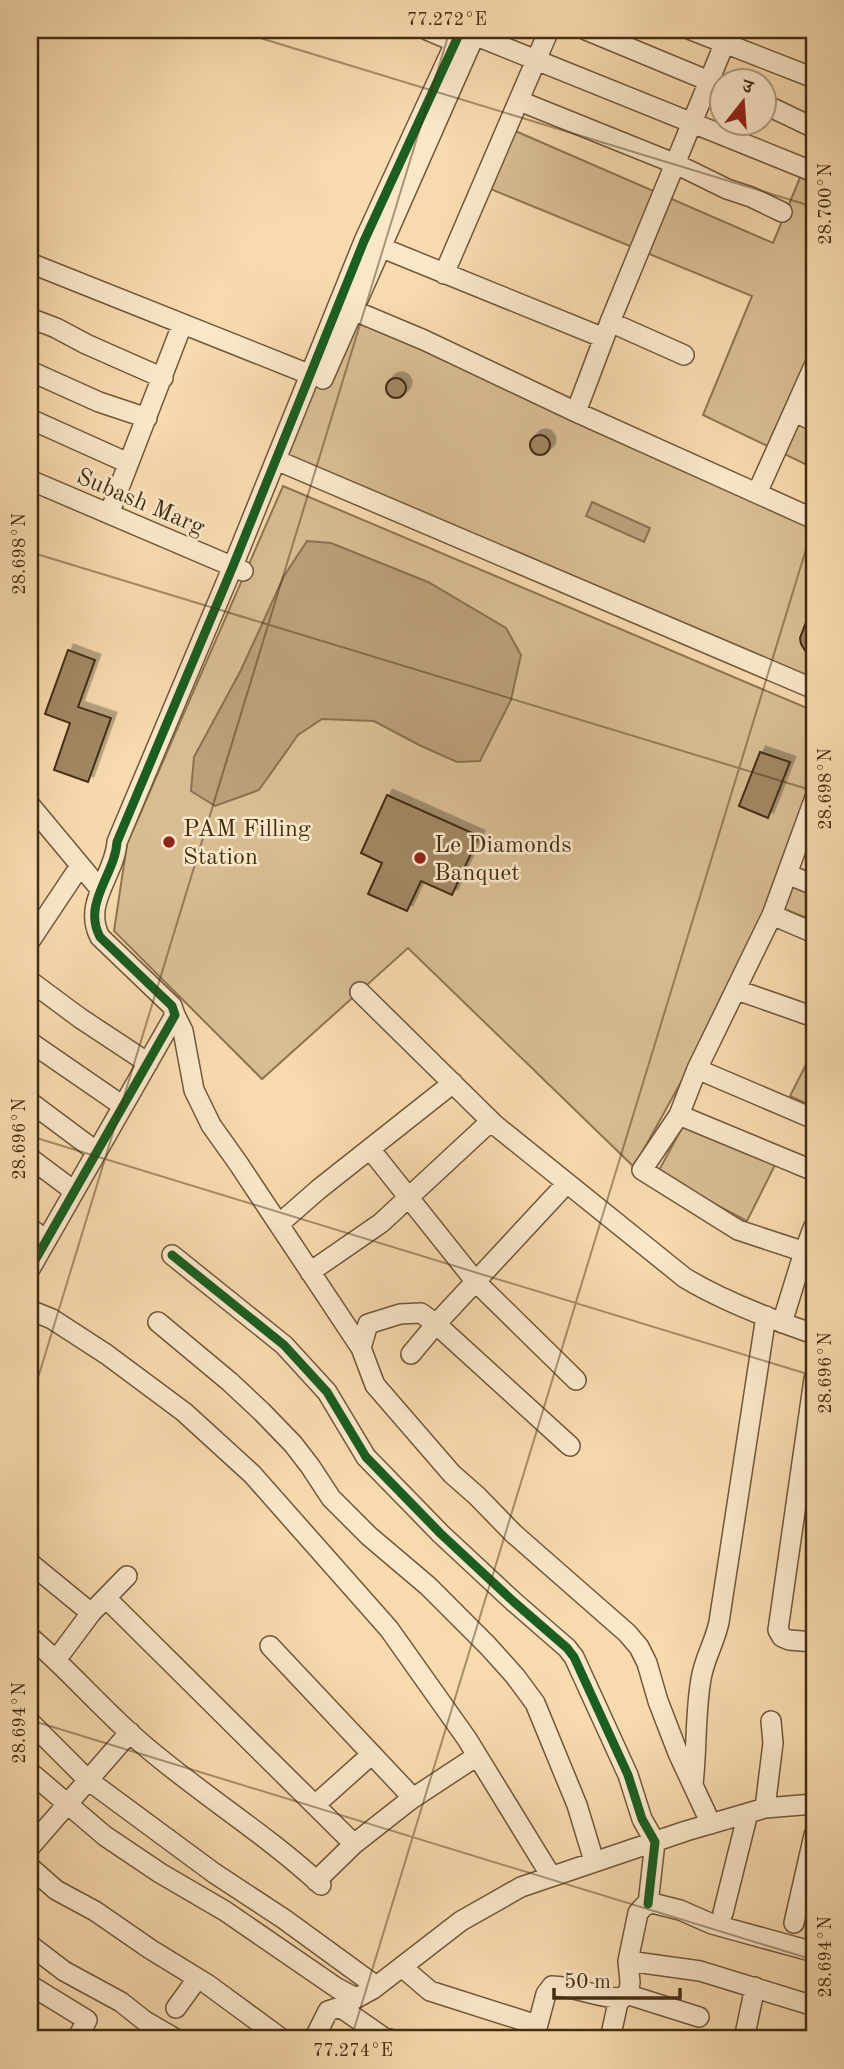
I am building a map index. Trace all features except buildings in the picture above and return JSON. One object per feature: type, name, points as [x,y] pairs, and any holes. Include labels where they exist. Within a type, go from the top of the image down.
[{"type":"street","points":[[427,30],[467,37],[536,60],[814,172]]},
{"type":"street","points":[[444,274],[549,30]]},
{"type":"street","points":[[586,30],[708,81]]},
{"type":"street","points":[[691,30],[727,37],[814,78]]},
{"type":"street","points":[[280,462],[311,375],[380,247],[467,37]]},
{"type":"street","points":[[467,37],[364,241],[346,306],[280,462],[125,847],[116,853],[100,889],[96,930],[100,937],[172,1006],[183,1031],[194,1090],[211,1125],[361,1348],[375,1385],[444,1466],[514,1534],[627,1633],[639,1647],[678,1753],[711,1824]]},
{"type":"street","points":[[720,66],[727,37]]},
{"type":"street","points":[[576,412],[693,122],[708,97]]},
{"type":"street","points":[[527,104],[676,164],[782,212]]},
{"type":"street","points":[[778,111],[810,126]]},
{"type":"street","points":[[380,247],[444,274],[684,355]]},
{"type":"street","points":[[30,263],[311,375]]},
{"type":"street","points":[[346,306],[814,519]]},
{"type":"street","points":[[30,318],[163,378]]},
{"type":"street","points":[[109,514],[182,325]]},
{"type":"street","points":[[757,493],[814,366]]},
{"type":"street","points":[[30,371],[99,402],[147,418]]},
{"type":"street","points":[[794,412],[814,421]]},
{"type":"street","points":[[30,419],[128,463]]},
{"type":"street","points":[[280,462],[814,689]]},
{"type":"street","name":"Subash Marg","points":[[30,480],[238,569]]},
{"type":"street","points":[[809,1254],[738,1230],[642,1170],[679,1115],[697,1069],[772,915],[814,803]]},
{"type":"street","points":[[30,805],[100,889]]},
{"type":"street","points":[[30,941],[80,866]]},
{"type":"street","points":[[787,874],[814,885]]},
{"type":"street","points":[[772,915],[814,933]]},
{"type":"street","points":[[30,981],[148,1063]]},
{"type":"street","points":[[737,990],[814,1017]]},
{"type":"street","points":[[360,992],[491,1121],[685,1278],[704,1289],[814,1334]]},
{"type":"street","points":[[30,1269],[175,1015]]},
{"type":"street","points":[[30,1042],[123,1106]]},
{"type":"street","points":[[697,1069],[814,1119]]},
{"type":"street","points":[[279,1224],[318,1189],[453,1083]]},
{"type":"street","points":[[30,1102],[97,1152]]},
{"type":"street","points":[[679,1115],[814,1171]]},
{"type":"street","points":[[310,1272],[381,1223],[491,1121]]},
{"type":"street","points":[[370,1149],[476,1282],[576,1380]]},
{"type":"street","points":[[30,1158],[74,1191]]},
{"type":"street","points":[[411,1354],[567,1183]]},
{"type":"street","points":[[693,1785],[701,1681],[705,1661],[716,1636],[774,1319],[809,1254],[814,1226]]},
{"type":"street","points":[[30,1228],[46,1240]]},
{"type":"street","points":[[172,1255],[284,1345],[327,1392],[366,1457],[441,1534],[574,1657],[628,1775],[642,1819],[655,1842],[648,1904]]},
{"type":"street","points":[[30,1310],[52,1318],[162,1395],[252,1474],[388,1629],[477,1756],[551,1877]]},
{"type":"street","points":[[361,1348],[368,1324],[400,1314],[421,1313],[570,1446]]},
{"type":"street","points":[[158,1322],[262,1412],[302,1455],[331,1498],[369,1536],[429,1586],[515,1676],[535,1703],[576,1805],[594,1861]]},
{"type":"street","points":[[814,1379],[778,1630],[782,1637],[789,1640],[814,1642]]},
{"type":"street","points":[[30,1563],[91,1613]]},
{"type":"street","points":[[57,1660],[91,1613],[127,1576]]},
{"type":"street","points":[[106,1598],[354,1844]]},
{"type":"street","points":[[30,1637],[130,1732],[191,1784],[264,1837],[318,1883],[354,1844],[413,1798],[477,1756]]},
{"type":"street","points":[[270,1646],[413,1798]]},
{"type":"street","points":[[723,1913],[757,1810],[773,1743],[771,1721]]},
{"type":"street","points":[[30,1722],[88,1780],[214,1873],[288,1922],[376,1986]]},
{"type":"street","points":[[30,1847],[130,1732]]},
{"type":"street","points":[[315,1805],[372,1754]]},
{"type":"street","points":[[30,1772],[105,1836],[160,1873],[226,1911],[337,1988],[383,2037],[390,2039]]},
{"type":"street","points":[[314,2039],[328,2011],[376,1986],[461,1921],[521,1887],[757,1810],[814,1804]]},
{"type":"street","points":[[794,1923],[814,1835]]},
{"type":"street","points":[[30,1867],[56,1890],[95,1911],[282,2039]]},
{"type":"street","points":[[610,2039],[630,1982],[628,1961],[638,1913],[648,1904],[680,1910],[712,1924],[814,1952]]},
{"type":"street","points":[[30,1945],[64,1971],[121,2002],[145,2021],[176,2039]]},
{"type":"street","points":[[628,1961],[700,1971],[814,2006]]},
{"type":"street","points":[[402,1967],[430,1990],[536,2032],[546,1994],[552,1986],[563,1986],[611,1998],[623,1996],[699,2017]]},
{"type":"street","points":[[176,2008],[197,1979]]},
{"type":"street","points":[[30,1984],[87,2020],[77,2039]]},
{"type":"street","points":[[744,2039],[755,1987]]},
{"type":"shaded area","points":[[513,130],[773,243],[804,168],[814,172],[814,447],[807,465],[703,415],[752,296],[488,188]]},
{"type":"shaded area","points":[[338,306],[814,519],[814,689],[278,460]]},
{"type":"shaded area","points":[[283,486],[814,711],[814,776],[749,959],[634,1167],[408,948],[262,1079],[114,931],[127,844]]},
{"type":"shaded area","points":[[592,502],[650,528],[644,542],[586,516]]},
{"type":"shaded area","points":[[307,541],[331,543],[428,582],[506,628],[521,655],[511,700],[480,761],[457,762],[374,721],[322,719],[298,735],[259,790],[215,806],[191,791],[194,757],[241,670],[284,576]]},
{"type":"shaded area","points":[[796,879],[814,887],[814,921],[782,908]]},
{"type":"shaded area","points":[[814,1049],[814,1107],[790,1096]]},
{"type":"shaded area","points":[[684,1124],[775,1165],[747,1221],[657,1174]]},
{"type":"cycle path","points":[[30,1269],[175,1015],[172,1006],[100,937],[95,925],[97,901],[117,842],[233,566],[364,241],[461,30]]},
{"type":"cycle path","points":[[172,1255],[284,1345],[327,1392],[366,1457],[441,1534],[574,1657],[628,1775],[642,1819],[655,1842],[648,1904]]},
{"type":"place","name":"PAM Filling Station","points":[[169,842]]},
{"type":"place","name":"Le Diamonds Banquet","points":[[420,858]]}]
